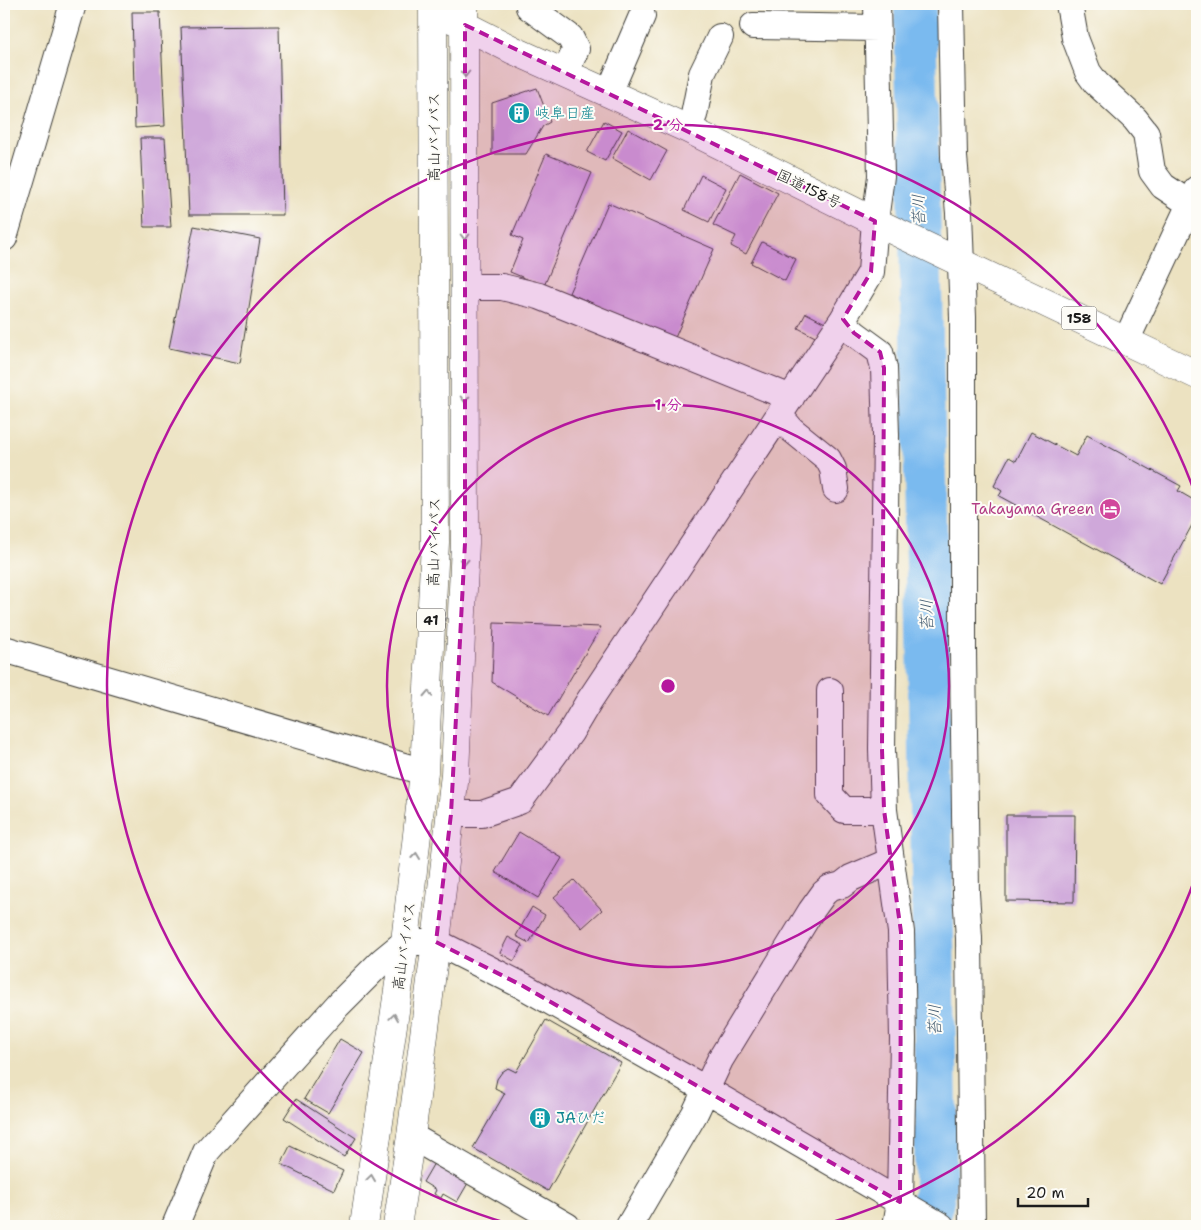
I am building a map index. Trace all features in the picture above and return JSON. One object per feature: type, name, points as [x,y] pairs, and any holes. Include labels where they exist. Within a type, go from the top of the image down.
[{"type":"highway","name":"国道158号","points":[[429,6],[464,15],[564,73],[688,129],[1197,375]]},
{"type":"highway","name":"高山バイパス","points":[[364,1226],[405,942],[424,772],[435,542],[429,6]]},
{"type":"highway","name":"高山バイパス","points":[[397,1226],[411,1136],[436,942],[455,774],[465,543],[464,15]]},
{"type":"street","points":[[4,238],[73,4]]},
{"type":"street","points":[[529,4],[529,7],[570,37],[576,49],[564,73]]},
{"type":"street","points":[[951,4],[954,157],[959,214],[954,258],[963,317],[965,874],[969,938],[972,1226]]},
{"type":"street","points":[[1069,4],[1075,38],[1088,72],[1096,83],[1146,133],[1152,171],[1163,186],[1194,196],[1126,341]]},
{"type":"street","points":[[609,93],[642,16]]},
{"type":"street","points":[[451,814],[482,814],[520,802],[570,733],[589,700],[843,319],[871,272],[882,224],[877,16],[753,26]]},
{"type":"street","points":[[688,129],[694,116],[702,74],[720,37]]},
{"type":"street","points":[[465,287],[502,287],[539,296],[785,406]]},
{"type":"street","points":[[843,319],[854,333],[880,352],[884,368],[886,444],[882,749],[884,810],[902,932],[902,1212]]},
{"type":"street","points":[[785,406],[791,429],[828,459],[834,469],[836,488]]},
{"type":"street","points":[[4,649],[424,772]]},
{"type":"street","points":[[830,691],[830,795],[844,810],[884,810]]},
{"type":"street","points":[[629,1226],[706,1090],[720,1060],[811,911],[830,888],[842,885],[851,878],[891,861]]},
{"type":"street","points":[[175,1226],[206,1152],[338,1005],[383,960],[405,942],[436,942],[523,986],[706,1090],[902,1212],[941,1226]]},
{"type":"street","points":[[411,1136],[567,1226]]},
{"type":"highlighted area","points":[[465,25],[875,221],[871,272],[843,319],[854,333],[880,352],[884,368],[882,749],[884,810],[901,932],[900,1202],[523,986],[436,942],[451,814],[465,543]]},
{"type":"building","points":[[132,12],[160,12],[165,126],[135,128]]},
{"type":"building","points":[[279,26],[283,215],[189,215],[181,27]]},
{"type":"building","name":"岐阜日産","points":[[537,88],[550,122],[543,126],[526,154],[492,154],[492,103]]},
{"type":"building","points":[[604,121],[622,131],[605,161],[587,152]]},
{"type":"building","points":[[628,129],[667,151],[651,180],[612,158]]},
{"type":"building","points":[[140,138],[165,138],[171,227],[144,227]]},
{"type":"building","points":[[546,154],[592,173],[544,286],[510,272],[523,240],[512,235]]},
{"type":"building","points":[[740,173],[778,193],[746,254],[731,246],[736,236],[713,225]]},
{"type":"building","points":[[701,175],[726,188],[709,222],[684,210]]},
{"type":"building","points":[[608,203],[714,249],[674,340],[569,293]]},
{"type":"building","points":[[194,226],[260,239],[240,363],[169,348]]},
{"type":"building","points":[[762,242],[796,259],[785,281],[751,263]]},
{"type":"building","points":[[806,313],[827,324],[819,339],[798,328]]},
{"type":"building","name":"Takayama Green","points":[[1031,432],[1076,456],[1087,435],[1181,486],[1178,491],[1197,502],[1197,516],[1160,584],[999,496],[1002,491],[994,486],[1009,457],[1016,461]]},
{"type":"building","points":[[494,623],[601,627],[548,716],[492,682]]},
{"type":"building","points":[[1006,815],[1075,815],[1074,902],[1006,901]]},
{"type":"building","points":[[519,832],[562,858],[538,898],[495,872]]},
{"type":"building","points":[[574,880],[602,910],[582,928],[554,897]]},
{"type":"building","points":[[532,907],[545,915],[529,943],[516,936]]},
{"type":"building","points":[[508,937],[523,945],[514,961],[500,953]]},
{"type":"building","name":"JAひだ","points":[[546,1020],[621,1063],[548,1191],[473,1148],[505,1093],[495,1088],[497,1079],[508,1068],[516,1072]]},
{"type":"building","points":[[340,1039],[364,1053],[328,1113],[304,1099]]},
{"type":"building","points":[[296,1099],[356,1138],[344,1157],[284,1118]]},
{"type":"building","points":[[290,1146],[343,1171],[334,1190],[281,1164]]},
{"type":"building","points":[[434,1163],[468,1183],[457,1202],[443,1194],[441,1198],[434,1194],[436,1190],[423,1182]]},
{"type":"waterway","name":"苔川","points":[[915,4],[936,1113],[935,1189],[928,1226]]},
{"type":"place","name":"岐阜日産","points":[[519,113]]},
{"type":"place","name":"Takayama Green","points":[[1110,509]]},
{"type":"place","name":"JAひだ","points":[[540,1118]]}]
